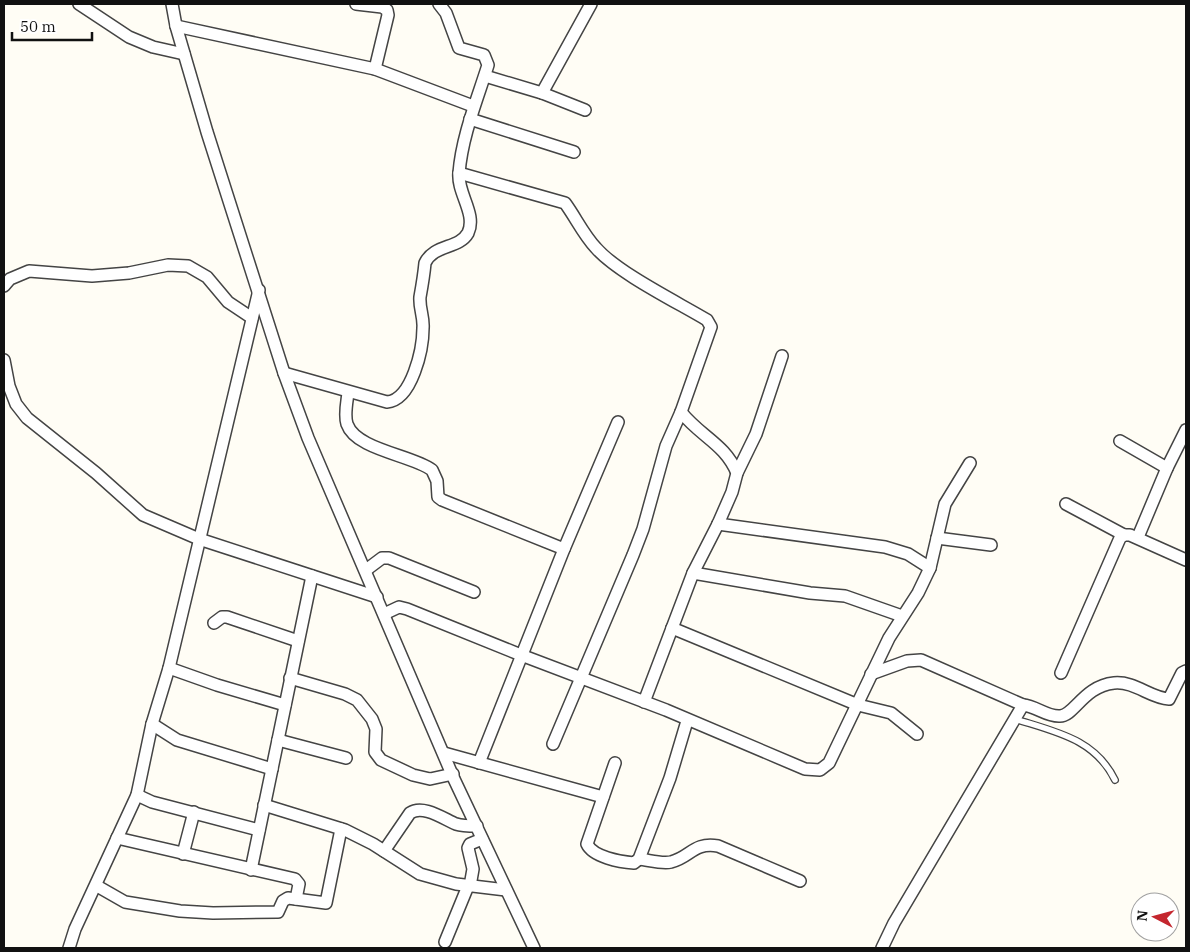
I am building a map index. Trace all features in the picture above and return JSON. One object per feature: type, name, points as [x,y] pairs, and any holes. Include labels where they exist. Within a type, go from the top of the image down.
[{"type":"street","points":[[79,4],[130,37],[153,47],[184,54]]},
{"type":"street","points":[[172,4],[176,26],[207,132],[284,373],[308,438],[444,754],[534,948]]},
{"type":"street","points":[[356,4],[382,7],[387,10],[388,15],[375,69]]},
{"type":"street","points":[[284,373],[348,393],[387,402],[395,401],[405,393],[418,360],[423,330],[420,305],[425,263],[432,253],[464,238],[469,228],[469,212],[461,194],[458,173],[473,106],[488,65],[487,57],[459,48],[446,13],[439,4]]},
{"type":"street","points":[[542,93],[591,4]]},
{"type":"street","points":[[176,26],[375,69],[473,106]]},
{"type":"street","points":[[485,76],[542,93],[585,110]]},
{"type":"street","points":[[470,120],[574,152]]},
{"type":"street","points":[[458,173],[565,203],[579,227],[597,250],[620,268],[707,320],[711,327],[681,412],[666,446],[637,546],[610,614],[553,744]]},
{"type":"street","points":[[4,286],[10,278],[29,271],[92,276],[168,265],[188,266],[207,277],[228,302],[252,318]]},
{"type":"street","points":[[69,948],[75,929],[137,795],[152,724],[169,668],[259,290]]},
{"type":"street","points":[[644,702],[693,573],[718,524],[732,492],[737,473],[756,434],[782,356]]},
{"type":"street","points":[[4,360],[9,386],[16,404],[27,418],[96,473],[143,515],[199,540],[377,597]]},
{"type":"street","points":[[348,393],[346,418],[352,432],[376,446],[432,470],[436,481],[438,497],[442,500],[564,549]]},
{"type":"street","points":[[681,412],[695,428],[728,454],[737,473]]},
{"type":"street","points":[[479,763],[520,655],[618,422]]},
{"type":"street","points":[[1138,537],[1167,468],[1186,430]]},
{"type":"street","points":[[1120,441],[1167,468]]},
{"type":"street","points":[[384,614],[399,607],[408,609],[814,771],[820,770],[828,763],[871,674],[902,616],[918,593],[930,568],[945,504],[970,463]]},
{"type":"street","points":[[1066,504],[1124,534],[1138,537],[1186,560]]},
{"type":"street","points":[[718,524],[885,547],[908,554],[930,568]]},
{"type":"street","points":[[1060,673],[1115,546],[1124,534]]},
{"type":"street","points":[[937,538],[991,546]]},
{"type":"street","points":[[366,570],[382,558],[389,558],[474,592]]},
{"type":"street","points":[[693,573],[810,593],[845,596],[902,616]]},
{"type":"street","points":[[251,870],[312,576]]},
{"type":"street","points":[[214,623],[222,616],[227,617],[298,641]]},
{"type":"street","points":[[672,628],[858,704],[891,713],[917,734]]},
{"type":"street","points":[[871,674],[907,662],[921,660],[1023,705],[1060,716],[1069,713],[1078,701],[1095,688],[1114,683],[1132,685],[1169,699],[1182,673],[1186,671]]},
{"type":"street","points":[[169,668],[285,705]]},
{"type":"street","points":[[290,678],[344,694],[357,700],[372,718],[376,736],[375,752],[381,760],[430,779],[453,774]]},
{"type":"street","points":[[882,948],[894,922],[1023,705]]},
{"type":"street","points":[[639,859],[670,778],[687,720]]},
{"type":"street","points":[[152,724],[177,740],[272,769]]},
{"type":"street","points":[[278,740],[346,758]]},
{"type":"street","points":[[444,754],[603,797]]},
{"type":"street","points":[[615,763],[587,841],[590,849],[628,863],[639,859],[673,862],[694,848],[708,844],[718,846],[800,882]]},
{"type":"street","points":[[137,795],[152,802],[259,830]]},
{"type":"street","points":[[264,805],[341,829],[384,851],[420,874],[469,886],[506,890]]},
{"type":"street","points":[[384,851],[410,813],[416,810],[424,811],[456,824],[477,826]]},
{"type":"street","points":[[183,854],[194,812]]},
{"type":"street","points":[[96,886],[125,902],[180,911],[213,913],[278,912],[286,899],[328,902],[329,880],[341,829]]},
{"type":"street","points":[[117,838],[295,879],[299,884],[296,899]]},
{"type":"street","points":[[445,942],[469,886],[473,868],[468,848],[472,842],[482,839]]},
{"type":"lane","points":[[1014,718],[1079,741],[1108,765],[1115,780]]}]
